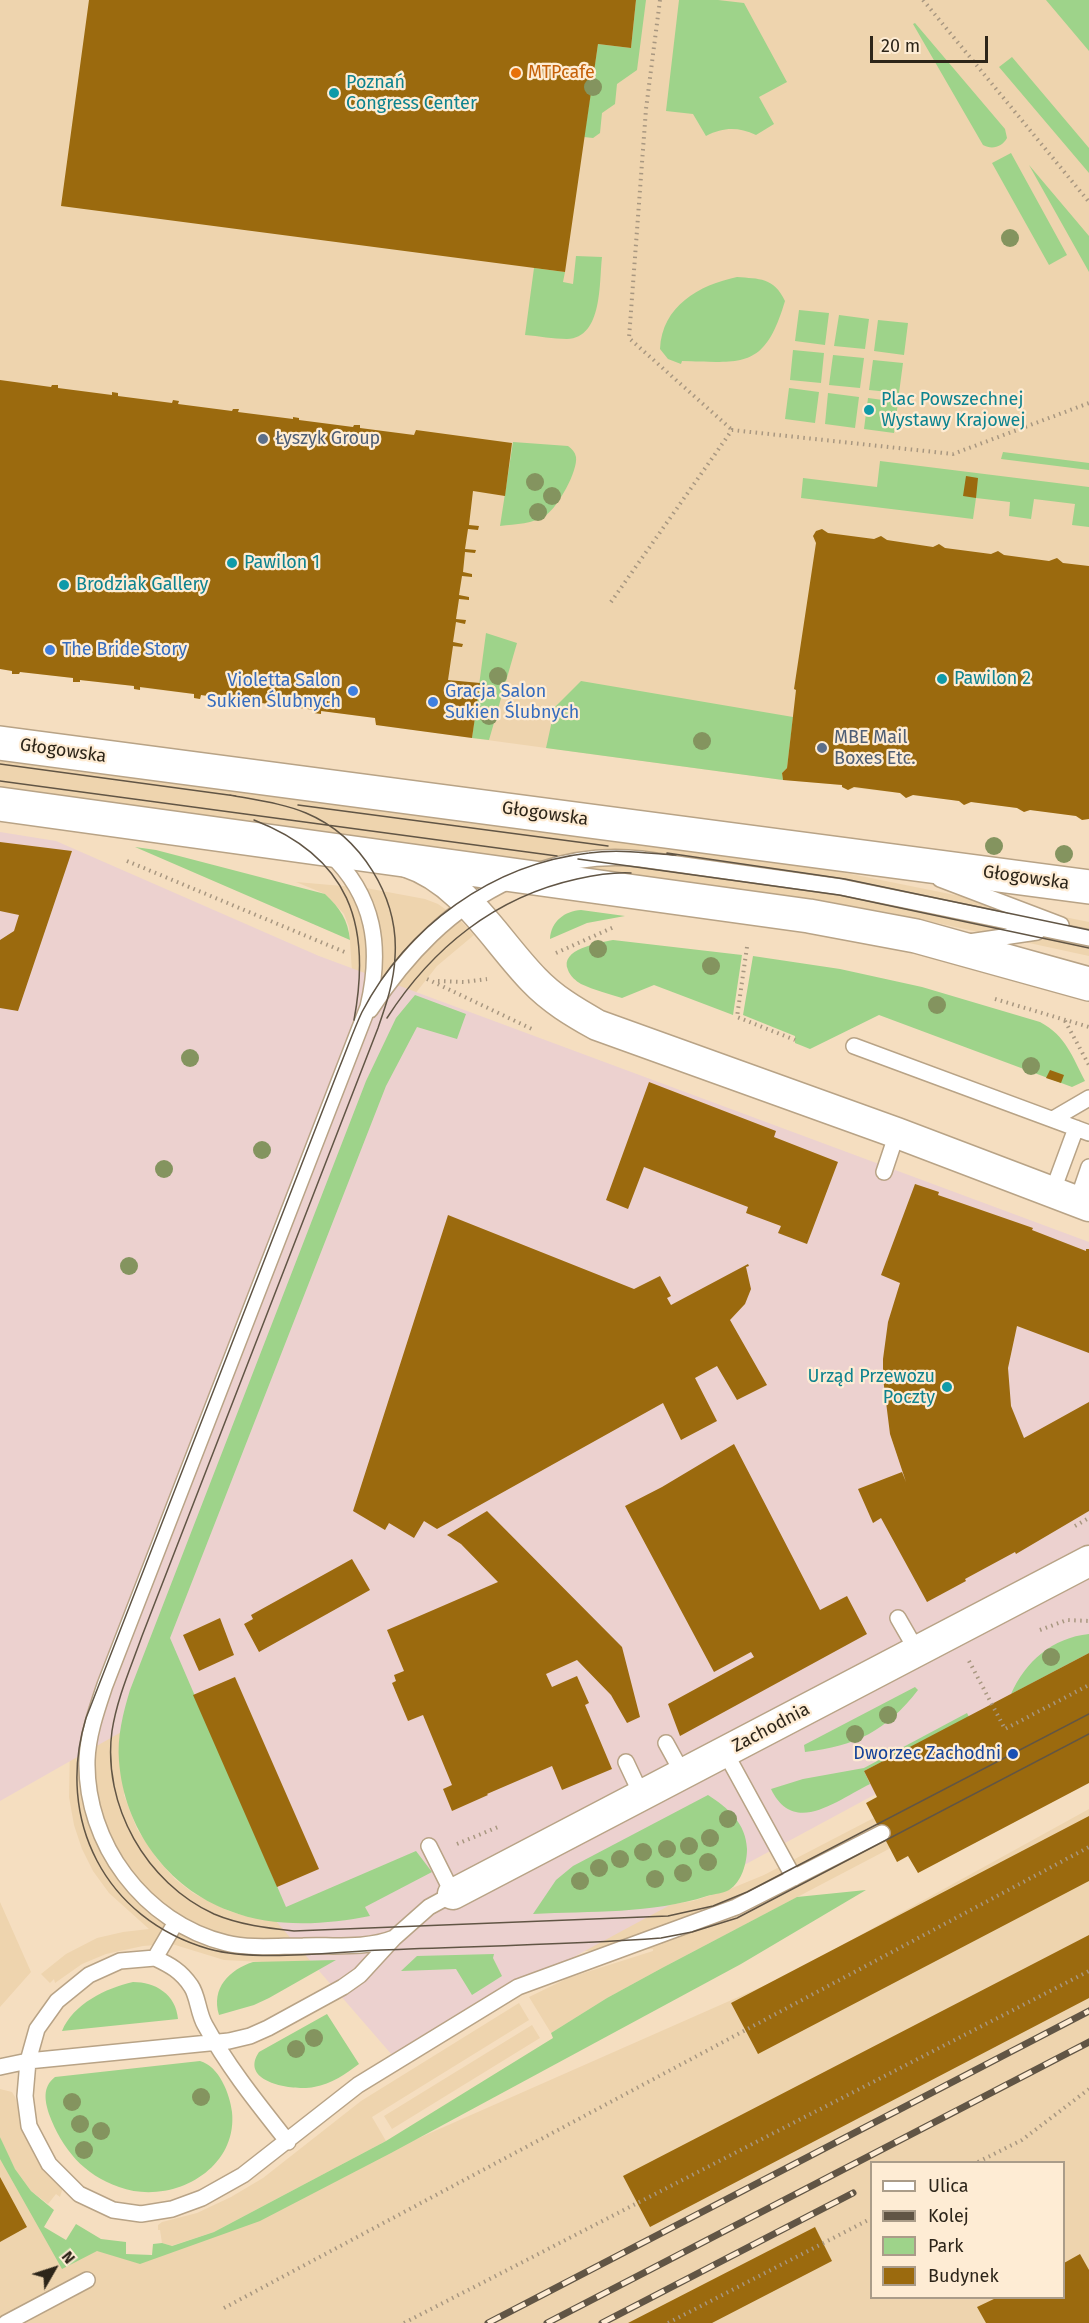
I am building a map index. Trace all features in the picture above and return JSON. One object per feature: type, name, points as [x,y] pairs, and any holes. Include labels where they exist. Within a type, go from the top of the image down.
[{"type":"street","name":"Głogowska","points":[[0,743],[1089,887]]},
{"type":"street","points":[[0,804],[809,916],[881,929],[948,945],[1089,984]]},
{"type":"street","points":[[396,859],[419,867],[443,882],[467,904],[533,979],[555,999],[597,1025],[897,1133],[1073,1200]]},
{"type":"street","name":"Zachodnia","points":[[453,1894],[1089,1562]]},
{"type":"lane","points":[[322,848],[338,862],[365,905],[372,928],[376,962],[375,975],[360,1029],[105,1685],[91,1730],[87,1759],[88,1788],[94,1816],[106,1844],[134,1887],[176,1922],[202,1935],[237,1945],[359,1944],[384,1942],[394,1938]]},
{"type":"lane","points":[[360,1029],[376,1001],[407,959],[441,925],[467,904],[488,891],[520,877],[575,861],[618,856],[841,886],[1089,937]]},
{"type":"lane","points":[[886,859],[1089,937]]},
{"type":"lane","points":[[948,945],[1049,930]]},
{"type":"lane","points":[[854,1046],[1082,1130],[1073,1200]]},
{"type":"lane","points":[[1053,1119],[1089,1098]]},
{"type":"lane","points":[[884,1172],[897,1133]]},
{"type":"lane","points":[[1073,1200],[1089,1167]]},
{"type":"lane","points":[[898,1618],[916,1651]]},
{"type":"lane","points":[[666,1743],[682,1774]]},
{"type":"lane","points":[[725,1752],[794,1878]]},
{"type":"lane","points":[[626,1762],[642,1796]]},
{"type":"lane","points":[[288,2142],[240,2082],[215,2042],[204,2023],[192,1988],[177,1969],[155,1958],[120,1961],[89,1975],[57,2001],[37,2029],[28,2061],[25,2096],[29,2126],[49,2164],[79,2194],[113,2210],[141,2214],[172,2209],[202,2198],[243,2175],[288,2142],[358,2085],[518,1987],[736,1907],[882,1833]]},
{"type":"lane","points":[[0,2067],[28,2061],[230,2041],[259,2032],[344,1987],[360,1975],[394,1938],[429,1907],[453,1894],[429,1846]]},
{"type":"lane","points":[[155,1958],[176,1922]]},
{"type":"lane","points":[[6,2323],[87,2280]]},
{"type":"path","points":[[660,0],[646,108],[628,338],[732,430],[953,453],[1089,403]]},
{"type":"path","points":[[923,0],[1089,202]]},
{"type":"path","points":[[611,602],[732,430]]},
{"type":"path","points":[[120,858],[351,954]]},
{"type":"path","points":[[434,981],[476,981],[523,966],[618,925]]},
{"type":"path","points":[[735,945],[758,948]]},
{"type":"path","points":[[747,947],[737,1017],[795,1040]]},
{"type":"path","points":[[989,998],[1089,1028]]},
{"type":"path","points":[[1064,1021],[1089,1065]]},
{"type":"path","points":[[966,1655],[1005,1730],[1089,1685]]},
{"type":"path","points":[[224,2308],[1089,1847]]},
{"type":"path","points":[[404,2323],[1089,1971]]},
{"type":"path","points":[[982,2161],[1022,2140],[1089,2089]]},
{"type":"path","points":[[668,2323],[870,2219]]},
{"type":"shaded area","points":[[0,0],[1089,0],[1089,819],[1082,820],[1076,816],[1031,810],[1024,812],[1017,808],[972,802],[964,805],[959,801],[913,795],[906,798],[900,793],[855,788],[848,790],[841,785],[783,780],[376,725],[375,718],[322,711],[321,714],[314,713],[314,710],[262,703],[261,706],[254,705],[254,702],[201,695],[200,699],[194,698],[194,694],[141,688],[140,690],[134,689],[133,686],[80,680],[80,682],[73,682],[73,678],[20,672],[12,674],[12,670],[0,669]]},
{"type":"shaded area","points":[[0,757],[816,867],[1089,922],[1089,956],[891,913],[812,899],[0,790]]},
{"type":"shaded area","points":[[0,832],[56,841],[319,956],[1089,1242],[1089,1679],[392,2055],[268,1912],[181,1698],[0,1801]]},
{"type":"shaded area","points":[[296,882],[366,888],[425,899],[438,904],[458,918],[474,935],[437,966],[396,1018],[124,1795],[137,1829],[158,1860],[175,1879],[193,1893],[229,1911],[249,1917],[295,1923],[662,1906],[693,1901],[764,1875],[918,1795],[1089,1744],[662,1968],[607,1998],[551,2033],[529,1997],[568,1978],[653,1951],[653,1949],[417,1956],[281,1963],[224,1960],[172,1944],[143,1946],[106,1954],[82,1964],[55,1983],[54,1979],[50,1983],[41,1974],[66,1954],[97,1938],[149,1929],[109,1893],[93,1871],[82,1849],[74,1825],[69,1797],[70,1746],[352,972],[349,927],[344,914],[325,894]]},
{"type":"shaded area","points":[[1089,1809],[1089,2323],[0,2323],[0,2155],[63,2266],[96,2249],[141,2261],[216,2236],[403,2145],[786,1976]]},
{"type":"shaded area","points":[[0,1902],[31,1972],[0,2007]]},
{"type":"shaded area","points":[[519,2003],[529,2020],[372,2117],[386,2141],[214,2232],[171,2246],[162,2243],[158,2225],[162,2222],[197,2213],[263,2178],[361,2101]]},
{"type":"shaded area","points":[[532,2025],[540,2038],[392,2129],[384,2116]]},
{"type":"shaded area","points":[[0,2089],[12,2092],[29,2140],[63,2187],[60,2197],[56,2194],[48,2204],[31,2191],[15,2169],[4,2148],[0,2137]]},
{"type":"green space","points":[[636,0],[646,0],[637,70],[617,84],[615,104],[602,113],[600,133],[593,138],[584,137],[598,44],[631,48]]},
{"type":"green space","points":[[679,0],[744,3],[787,82],[759,97],[774,124],[756,135],[731,129],[706,136],[693,114],[666,111]]},
{"type":"green space","points":[[1046,0],[1089,0],[1089,51]]},
{"type":"green space","points":[[915,23],[1005,129],[1007,138],[1002,144],[993,147],[983,145],[913,24]]},
{"type":"green space","points":[[1012,57],[1089,148],[1089,173],[999,67]]},
{"type":"green space","points":[[1011,153],[1067,255],[1049,265],[992,163]]},
{"type":"green space","points":[[1029,165],[1089,236],[1089,272]]},
{"type":"green space","points":[[576,256],[602,257],[597,307],[587,329],[579,336],[567,339],[525,335],[534,268],[565,272],[563,282],[573,284]]},
{"type":"green space","points":[[737,277],[759,279],[771,283],[785,301],[769,339],[760,350],[750,357],[737,361],[682,361],[681,364],[668,359],[660,349],[662,334],[675,309],[696,292]]},
{"type":"green space","points":[[799,310],[829,313],[825,345],[795,341]]},
{"type":"green space","points":[[839,315],[869,319],[865,349],[834,346]]},
{"type":"green space","points":[[878,320],[908,323],[904,355],[874,351]]},
{"type":"green space","points":[[793,350],[824,353],[821,383],[790,380]]},
{"type":"green space","points":[[833,355],[864,358],[860,388],[829,385]]},
{"type":"green space","points":[[873,360],[903,363],[899,393],[869,390]]},
{"type":"green space","points":[[789,388],[819,392],[815,423],[785,419]]},
{"type":"green space","points":[[828,393],[859,397],[855,428],[825,424]]},
{"type":"green space","points":[[868,398],[898,402],[894,433],[864,429]]},
{"type":"green space","points":[[513,442],[568,446],[575,454],[576,463],[566,488],[551,511],[530,522],[500,526]]},
{"type":"green space","points":[[1003,452],[1089,463],[1089,470],[1001,459]]},
{"type":"green space","points":[[880,461],[1089,487],[1089,527],[1072,525],[1075,504],[1034,499],[1031,519],[1009,516],[1010,502],[976,498],[973,519],[801,498],[803,478],[877,487]]},
{"type":"green space","points":[[486,633],[517,643],[489,740],[472,738]]},
{"type":"green space","points":[[581,681],[793,717],[787,768],[782,773],[783,780],[546,748],[555,707]]},
{"type":"green space","points":[[135,847],[156,850],[325,894],[342,915],[350,940]]},
{"type":"green space","points":[[581,910],[625,916],[587,923],[550,939],[553,927],[560,918],[570,912]]},
{"type":"green space","points":[[613,940],[742,955],[733,1015],[654,985],[622,998],[579,983],[568,970],[569,957],[582,948]]},
{"type":"green space","points":[[753,956],[840,969],[922,987],[1040,1022],[1062,1040],[1085,1081],[1072,1087],[879,1015],[810,1049],[795,1043],[795,1036],[743,1015]]},
{"type":"green space","points":[[415,995],[466,1014],[457,1039],[417,1027],[386,1086],[170,1638],[286,1907],[416,1851],[432,1872],[365,1907],[370,1916],[317,1923],[264,1920],[230,1911],[207,1901],[169,1871],[153,1852],[140,1832],[123,1786],[119,1761],[121,1725],[130,1690],[366,1081],[396,1018]]},
{"type":"green space","points":[[1089,1634],[1089,1653],[1011,1694],[1024,1671],[1042,1653],[1063,1640]]},
{"type":"green space","points":[[915,1687],[918,1690],[906,1704],[882,1726],[869,1734],[840,1746],[805,1752],[804,1745]]},
{"type":"green space","points":[[967,1713],[969,1717],[864,1771],[870,1784],[830,1805],[804,1813],[792,1811],[781,1803],[771,1789],[803,1779],[864,1768]]},
{"type":"green space","points":[[708,1795],[735,1817],[746,1840],[745,1866],[737,1882],[729,1890],[686,1902],[643,1909],[533,1914],[556,1880],[573,1866]]},
{"type":"green space","points":[[866,1890],[741,1964],[260,2221],[140,2264],[97,2251],[62,2269],[0,2159],[0,2137],[15,2169],[31,2191],[54,2210],[44,2227],[66,2240],[76,2224],[101,2239],[126,2242],[126,2254],[152,2255],[153,2244],[162,2243],[172,2246],[214,2232],[386,2141],[553,2038],[551,2033],[607,1998],[797,1897]]},
{"type":"green space","points":[[494,1954],[493,1958],[502,1976],[472,1995],[456,1969],[401,1971],[417,1956]]},
{"type":"green space","points":[[336,1960],[269,1998],[219,2015],[217,2005],[220,1988],[230,1975],[244,1965],[253,1962]]},
{"type":"green space","points":[[133,1982],[149,1984],[163,1991],[173,2003],[178,2019],[62,2031],[67,2021],[82,2005],[112,1988]]},
{"type":"green space","points":[[327,2014],[359,2064],[321,2086],[294,2088],[262,2078],[256,2071],[255,2063],[259,2052]]},
{"type":"green space","points":[[200,2061],[207,2064],[218,2075],[226,2089],[232,2112],[231,2133],[224,2151],[212,2167],[197,2179],[159,2192],[139,2192],[119,2187],[106,2182],[85,2168],[68,2149],[54,2127],[49,2114],[46,2090],[55,2077]]},
{"type":"building","name":"Poznań Congress Center","points":[[89,0],[636,0],[631,48],[598,44],[565,272],[61,206]]},
{"type":"building","name":"Pawilon 1","points":[[0,380],[51,387],[58,385],[58,388],[112,395],[112,392],[118,393],[118,396],[172,403],[173,400],[179,401],[178,404],[232,411],[239,409],[238,412],[293,419],[293,417],[299,420],[353,427],[360,425],[360,428],[414,435],[416,430],[512,443],[505,496],[473,491],[469,525],[479,526],[478,530],[468,529],[465,549],[476,550],[475,553],[465,552],[463,572],[472,574],[472,577],[462,576],[459,595],[469,597],[469,600],[459,599],[456,619],[466,620],[465,624],[456,622],[453,642],[463,644],[462,647],[453,646],[448,680],[480,683],[472,738],[376,725],[375,718],[321,711],[321,714],[314,713],[315,710],[261,703],[261,706],[201,695],[200,699],[194,698],[194,694],[140,687],[140,690],[134,689],[134,686],[80,680],[80,682],[73,682],[73,678],[20,672],[12,674],[12,671],[0,669]]},
{"type":"building","points":[[966,476],[978,478],[976,498],[963,496]]},
{"type":"building","name":"Pawilon 2","points":[[822,529],[828,533],[874,539],[881,536],[887,540],[933,547],[939,544],[945,548],[991,554],[998,551],[1004,555],[1049,561],[1057,558],[1063,563],[1089,566],[1089,819],[1082,820],[1076,816],[1030,810],[1024,812],[1017,808],[971,802],[964,805],[959,801],[913,795],[906,798],[900,793],[854,787],[848,790],[842,785],[783,780],[782,773],[787,768],[796,690],[794,689],[816,543],[813,536],[816,531]]},
{"type":"building","points":[[0,842],[72,851],[18,1011],[0,1008],[0,940],[14,931],[19,915],[0,911]]},
{"type":"building","points":[[1050,1070],[1064,1075],[1061,1083],[1046,1078]]},
{"type":"building","points":[[649,1082],[776,1131],[774,1137],[838,1162],[807,1244],[778,1233],[781,1226],[746,1213],[748,1207],[644,1167],[628,1209],[606,1200]]},
{"type":"building","name":"Urząd Przewozu Poczty","points":[[915,1184],[939,1192],[938,1195],[1033,1228],[1032,1230],[1086,1251],[1089,1249],[1089,1353],[1017,1326],[1008,1368],[1011,1406],[1024,1438],[1089,1402],[1089,1511],[927,1602],[881,1518],[873,1523],[858,1489],[902,1472],[906,1482],[890,1434],[883,1378],[888,1322],[900,1283],[881,1275]]},
{"type":"building","points":[[448,1215],[634,1289],[660,1276],[671,1296],[667,1298],[671,1305],[748,1264],[749,1266],[746,1267],[751,1289],[745,1304],[730,1320],[767,1385],[737,1400],[717,1366],[695,1378],[717,1421],[681,1440],[663,1403],[437,1529],[424,1521],[414,1538],[389,1523],[385,1530],[353,1511]]},
{"type":"building","points":[[734,1444],[820,1610],[847,1596],[867,1634],[680,1736],[668,1704],[754,1657],[751,1652],[714,1672],[625,1506]]},
{"type":"building","points":[[487,1511],[622,1647],[640,1717],[627,1723],[611,1695],[577,1660],[546,1674],[552,1687],[577,1676],[589,1703],[585,1705],[612,1769],[562,1790],[552,1766],[452,1811],[443,1789],[452,1785],[423,1715],[408,1721],[392,1683],[396,1681],[394,1675],[404,1671],[387,1630],[498,1582],[461,1544],[447,1535]]},
{"type":"building","points":[[352,1559],[370,1590],[259,1652],[244,1624],[253,1619],[251,1615]]},
{"type":"building","points":[[220,1618],[234,1655],[199,1671],[183,1635]]},
{"type":"building","points":[[1089,1653],[1089,1783],[918,1873],[908,1856],[897,1862],[866,1803],[877,1797],[864,1771]]},
{"type":"building","points":[[235,1677],[319,1869],[277,1887],[193,1695]]},
{"type":"building","points":[[1089,1816],[1089,1881],[758,2054],[731,2003]]},
{"type":"building","points":[[1089,1935],[1089,1998],[650,2227],[623,2176]]},
{"type":"building","points":[[0,2177],[27,2227],[0,2242]]},
{"type":"building","points":[[815,2227],[832,2261],[712,2323],[628,2323]]},
{"type":"building","points":[[1080,2254],[1089,2270],[1089,2323],[986,2323],[977,2307],[994,2299],[1065,2299],[1065,2262]]},
{"type":"tram line","points":[[0,764],[236,796]]},
{"type":"tram line","points":[[0,781],[557,856]]},
{"type":"tram line","points":[[230,795],[268,802],[306,813],[326,823],[344,837],[373,871],[383,891],[391,912],[395,935],[395,957],[387,1002],[378,1028],[142,1636],[114,1719],[111,1759],[114,1786],[122,1813],[134,1839],[149,1862],[168,1883],[190,1900],[224,1918],[254,1926],[294,1931],[668,1916],[713,1906],[747,1892],[1089,1714]]},
{"type":"tram line","points":[[298,805],[608,846]]},
{"type":"tram line","points":[[254,820],[286,835],[312,853],[332,874],[346,898],[355,924],[359,953],[359,985],[354,1020]]},
{"type":"tram line","points":[[676,855],[622,851],[589,853],[553,859],[519,870],[486,885],[456,904],[403,952],[381,981],[362,1012],[86,1718],[78,1756],[78,1793],[84,1828],[97,1860],[116,1890],[142,1915],[173,1935],[209,1949],[228,1953],[271,1956],[661,1938],[692,1932],[737,1918],[1089,1734]]},
{"type":"tram line","points":[[667,853],[845,879],[1089,930]]},
{"type":"tram line","points":[[578,859],[839,895],[1089,948]]},
{"type":"tram line","points":[[387,1018],[424,969],[445,948],[493,912],[547,887],[597,875],[631,873]]},
{"type":"railway","points":[[488,2323],[1089,2011]]},
{"type":"railway","points":[[547,2323],[1089,2042]]},
{"type":"railway","points":[[602,2323],[853,2193]]},
{"type":"place","name":"MTPcafe","points":[[516,73]]},
{"type":"place","name":"Poznań Congress Center","points":[[334,93]]},
{"type":"place","name":"Plac Powszechnej Wystawy Krajowej","points":[[869,410]]},
{"type":"place","name":"Łyszyk Group","points":[[263,439]]},
{"type":"place","name":"Pawilon 1","points":[[232,563]]},
{"type":"place","name":"Brodziak Gallery","points":[[64,585]]},
{"type":"place","name":"The Bride Story","points":[[50,650]]},
{"type":"place","name":"Pawilon 2","points":[[942,679]]},
{"type":"place","name":"Violetta Salon Sukien Ślubnych","points":[[353,691]]},
{"type":"place","name":"Gracja Salon Sukien Ślubnych","points":[[433,702]]},
{"type":"place","name":"MBE Mail Boxes Etc.","points":[[822,748]]},
{"type":"place","name":"Urząd Przewozu Poczty","points":[[947,1387]]},
{"type":"place","name":"Dworzec Zachodni","points":[[1013,1754]]}]
